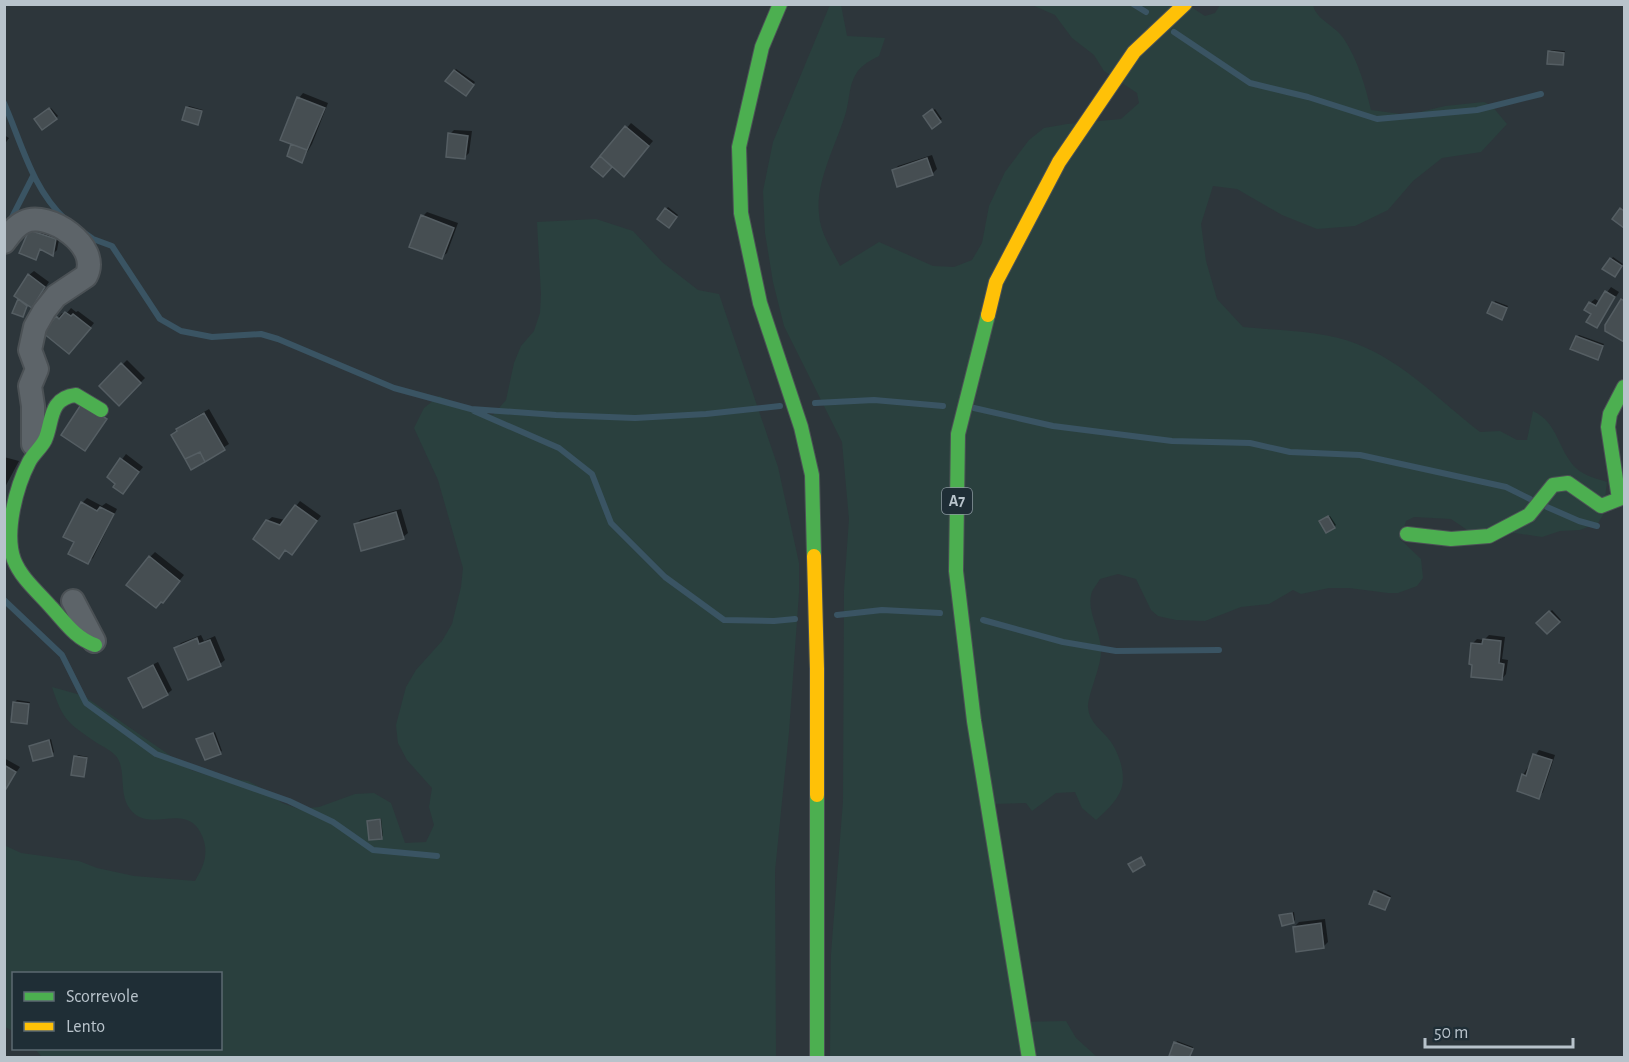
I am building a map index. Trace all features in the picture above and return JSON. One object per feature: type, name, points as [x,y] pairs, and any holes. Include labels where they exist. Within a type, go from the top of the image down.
[{"type":"main road","points":[[780,4],[762,47],[739,147],[739,158],[741,213],[760,303],[801,427],[812,475],[817,669],[816,1058]]},
{"type":"main road","name":"A7","points":[[1029,1058],[974,722],[956,571],[958,434],[996,282],[1059,162],[1134,52],[1185,4]]},
{"type":"main road","points":[[1407,534],[1451,539],[1489,536],[1529,515],[1553,485],[1568,483],[1601,506],[1619,500],[1610,444],[1609,417],[1624,387]]},
{"type":"main road","points":[[95,645],[86,643],[72,632],[24,575],[14,559],[12,520],[16,497],[34,453],[46,438],[50,417],[58,404],[68,396],[76,395],[101,411]]},
{"type":"street","points":[[4,242],[12,231],[26,221],[36,219],[48,221],[79,239],[88,253],[86,276],[56,296],[34,327],[30,350],[37,369],[30,386],[33,406],[34,453]]},
{"type":"street","points":[[73,602],[91,633],[95,645]]},
{"type":"green space","points":[[831,5],[841,5],[847,36],[885,38],[879,56],[863,65],[853,80],[846,112],[820,189],[819,214],[822,228],[840,266],[879,242],[933,266],[954,267],[972,260],[982,243],[989,206],[1005,172],[1029,140],[1044,128],[1121,119],[1139,103],[1137,93],[1104,71],[1094,55],[1072,38],[1055,15],[1032,5],[1188,5],[1205,16],[1215,13],[1220,5],[1313,5],[1318,15],[1340,34],[1349,47],[1360,73],[1371,110],[1408,115],[1445,106],[1484,102],[1492,106],[1507,124],[1481,152],[1442,158],[1413,181],[1388,210],[1355,226],[1317,229],[1282,215],[1237,189],[1213,186],[1201,224],[1206,261],[1217,299],[1243,327],[1330,336],[1344,339],[1374,352],[1391,361],[1422,384],[1480,432],[1500,431],[1517,440],[1527,440],[1533,411],[1548,423],[1577,469],[1607,482],[1603,515],[1598,523],[1580,530],[1560,531],[1542,537],[1515,533],[1479,538],[1451,519],[1414,517],[1406,521],[1400,539],[1421,559],[1423,578],[1417,586],[1398,593],[1329,588],[1301,594],[1293,590],[1269,604],[1241,607],[1205,621],[1176,620],[1158,616],[1151,610],[1136,579],[1118,574],[1100,579],[1090,602],[1101,653],[1088,707],[1092,720],[1111,742],[1118,755],[1123,778],[1120,792],[1113,804],[1096,820],[1082,808],[1075,792],[1056,793],[1032,811],[1026,803],[993,804],[1017,1022],[1066,1021],[1076,1038],[1097,1057],[830,1057],[831,954],[843,801],[844,590],[849,519],[842,442],[784,326],[773,282],[765,233],[763,191],[773,142]]},
{"type":"green space","points":[[596,219],[633,231],[662,262],[698,290],[719,294],[778,467],[799,563],[799,593],[789,732],[775,871],[776,1057],[42,1057],[36,1050],[222,1050],[222,972],[12,972],[12,1030],[5,1027],[4,845],[21,853],[79,861],[97,868],[134,876],[195,881],[203,866],[205,855],[203,838],[196,826],[188,820],[148,819],[138,816],[130,809],[124,796],[121,768],[116,756],[79,731],[68,720],[63,714],[52,687],[84,696],[191,770],[210,776],[248,781],[282,803],[299,809],[319,807],[355,794],[374,793],[391,803],[405,843],[426,842],[434,825],[429,807],[432,788],[407,760],[398,743],[396,725],[406,687],[416,670],[442,641],[452,624],[463,568],[438,480],[414,428],[424,408],[439,396],[456,404],[493,415],[506,400],[514,363],[521,346],[534,331],[540,313],[537,222]]},
{"type":"building","points":[[1548,51],[1564,53],[1563,65],[1547,64]]},
{"type":"building","points":[[454,70],[474,85],[466,96],[445,81]]},
{"type":"building","points":[[297,97],[325,108],[307,150],[280,140]]},
{"type":"building","points":[[186,107],[202,111],[198,125],[182,120]]},
{"type":"building","points":[[49,108],[57,119],[42,130],[34,119]]},
{"type":"building","points":[[932,109],[941,122],[932,129],[923,116]]},
{"type":"building","points":[[625,126],[649,146],[624,177],[600,156]]},
{"type":"building","points":[[448,133],[468,136],[465,159],[446,157]]},
{"type":"building","points":[[291,144],[307,150],[302,163],[287,156]]},
{"type":"building","points":[[600,156],[612,167],[603,177],[591,167]]},
{"type":"building","points":[[927,158],[933,175],[897,187],[892,170]]},
{"type":"building","points":[[665,208],[677,217],[669,228],[657,219]]},
{"type":"building","points":[[1620,208],[1624,211],[1624,228],[1612,219]]},
{"type":"building","points":[[421,215],[454,228],[442,259],[409,247]]},
{"type":"building","points":[[29,230],[56,239],[53,256],[40,249],[36,260],[19,253]]},
{"type":"building","points":[[1610,258],[1622,266],[1615,277],[1602,269]]},
{"type":"building","points":[[28,274],[45,287],[32,308],[14,296]]},
{"type":"building","points":[[1605,291],[1615,297],[1597,328],[1586,322],[1591,314],[1584,310],[1589,302],[1596,306]]},
{"type":"building","points":[[18,299],[27,306],[23,317],[12,313]]},
{"type":"building","points":[[1621,299],[1624,301],[1624,342],[1605,331],[1605,325]]},
{"type":"building","points":[[1492,302],[1507,308],[1502,320],[1487,313]]},
{"type":"building","points":[[65,312],[71,316],[73,314],[91,328],[69,354],[43,333],[56,316],[59,319]]},
{"type":"building","points":[[1576,336],[1603,346],[1598,360],[1570,349]]},
{"type":"building","points":[[121,363],[141,383],[119,406],[99,386]]},
{"type":"building","points":[[82,403],[107,419],[85,451],[61,435]]},
{"type":"building","points":[[204,413],[225,450],[205,462],[200,452],[185,459],[171,435],[177,431],[176,429]]},
{"type":"building","points":[[200,452],[205,462],[191,470],[185,459]]},
{"type":"building","points":[[120,458],[139,472],[123,494],[113,487],[115,484],[107,477]]},
{"type":"building","points":[[81,502],[97,511],[100,507],[114,514],[88,564],[68,554],[74,542],[63,537]]},
{"type":"building","points":[[295,505],[317,521],[292,555],[285,550],[279,559],[253,539],[266,520],[280,525]]},
{"type":"building","points":[[396,512],[404,539],[361,551],[354,524]]},
{"type":"building","points":[[1328,516],[1335,528],[1326,533],[1319,521]]},
{"type":"building","points":[[149,556],[180,581],[163,603],[161,602],[156,608],[126,585]]},
{"type":"building","points":[[1549,611],[1560,622],[1547,634],[1536,623]]},
{"type":"building","points":[[197,638],[199,644],[210,640],[221,666],[188,680],[174,648]]},
{"type":"building","points":[[1483,639],[1501,641],[1499,663],[1504,664],[1502,680],[1471,677],[1472,665],[1469,664],[1471,643],[1482,644]]},
{"type":"building","points":[[153,665],[168,695],[143,708],[128,678]]},
{"type":"building","points":[[13,702],[29,704],[27,724],[11,722]]},
{"type":"building","points":[[213,733],[221,754],[205,760],[196,739]]},
{"type":"building","points":[[49,740],[53,756],[33,761],[29,746]]},
{"type":"building","points":[[1533,754],[1552,760],[1539,799],[1517,791],[1522,774],[1526,776]]},
{"type":"building","points":[[74,756],[87,758],[84,777],[71,775]]},
{"type":"building","points":[[4,765],[16,772],[6,789],[4,788]]},
{"type":"building","points":[[380,819],[382,839],[369,840],[367,821]]},
{"type":"building","points":[[1141,857],[1145,865],[1133,872],[1128,864]]},
{"type":"building","points":[[1374,891],[1390,898],[1385,910],[1369,904]]},
{"type":"building","points":[[1292,913],[1294,923],[1282,926],[1279,915]]},
{"type":"building","points":[[1321,923],[1324,948],[1296,952],[1293,927]]},
{"type":"building","points":[[1174,1042],[1193,1049],[1189,1058],[1169,1056]]},
{"type":"waterway","points":[[1133,4],[1146,12]]},
{"type":"waterway","points":[[1174,32],[1250,83],[1308,97],[1377,119],[1477,110],[1541,94]]},
{"type":"waterway","points":[[4,103],[36,179],[44,194],[65,219]]},
{"type":"waterway","points":[[9,223],[33,176]]},
{"type":"waterway","points":[[83,232],[93,239],[112,246],[160,319],[181,331],[212,337],[261,334],[394,388],[471,409],[635,418],[706,414],[780,406]]},
{"type":"waterway","points":[[815,403],[874,400],[943,406]]},
{"type":"waterway","points":[[974,408],[1053,426],[1172,441],[1250,443],[1290,452],[1360,455],[1506,487],[1530,499]]},
{"type":"waterway","points":[[474,411],[559,448],[592,474],[611,523],[665,577],[724,620],[795,619]]},
{"type":"waterway","points":[[1547,507],[1597,526]]},
{"type":"waterway","points":[[4,600],[62,655],[86,703],[156,754],[289,801],[333,822],[373,850],[437,856]]},
{"type":"waterway","points":[[837,615],[882,610],[940,613]]},
{"type":"waterway","points":[[983,620],[1063,642],[1116,651],[1219,650]]},
{"type":"traffic: fast","points":[[780,4],[762,47],[739,147],[741,213],[760,303],[801,427],[812,475],[814,556]]},
{"type":"traffic: fast","points":[[988,315],[958,434],[956,571],[974,721],[1029,1058]]},
{"type":"traffic: fast","points":[[1407,534],[1451,539],[1489,536],[1529,515],[1553,485],[1568,483],[1601,506],[1619,499],[1608,427],[1610,414],[1624,387]]},
{"type":"traffic: fast","points":[[95,645],[71,629],[25,579],[14,560],[10,537],[13,510],[20,484],[29,462],[45,440],[56,406],[67,397],[76,395],[101,410]]},
{"type":"traffic: fast","points":[[817,795],[817,1058]]},
{"type":"traffic: slow","points":[[988,315],[996,282],[1059,162],[1134,52],[1185,4]]},
{"type":"traffic: slow","points":[[814,556],[817,795]]}]
